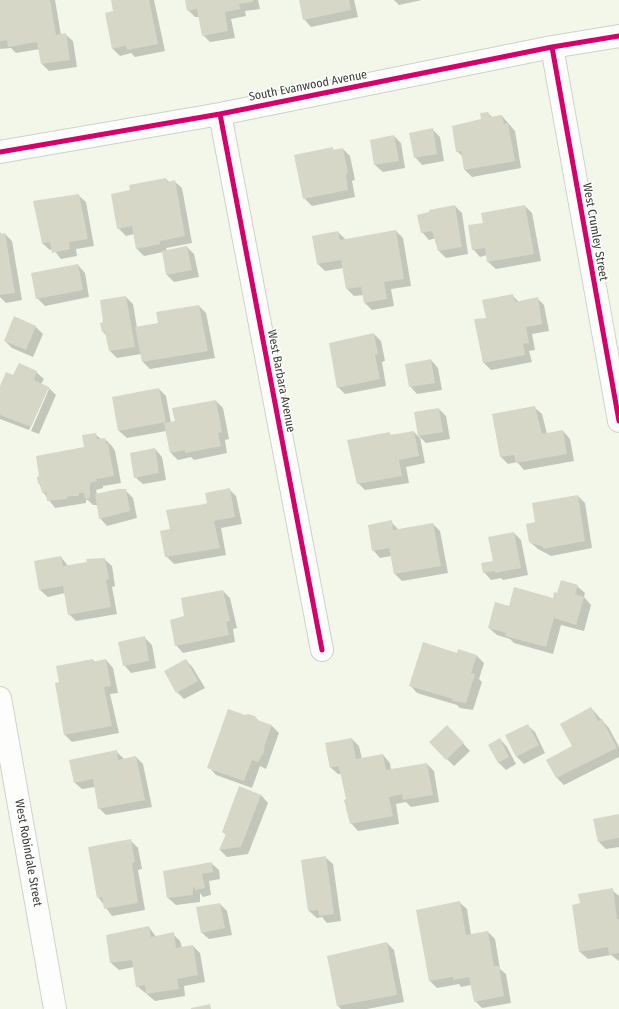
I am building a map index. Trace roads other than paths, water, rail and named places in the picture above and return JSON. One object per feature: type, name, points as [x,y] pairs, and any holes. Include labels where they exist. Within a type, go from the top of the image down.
[{"type":"street","name":"South Evanwood Avenue","points":[[0,152],[220,114],[552,47],[619,36]]},
{"type":"street","name":"West Crumley Street","points":[[552,47],[619,421]]},
{"type":"street","name":"West Barbara Avenue","points":[[220,114],[322,650]]},
{"type":"street","name":"West Robindale Street","points":[[0,698],[55,1009]]}]
